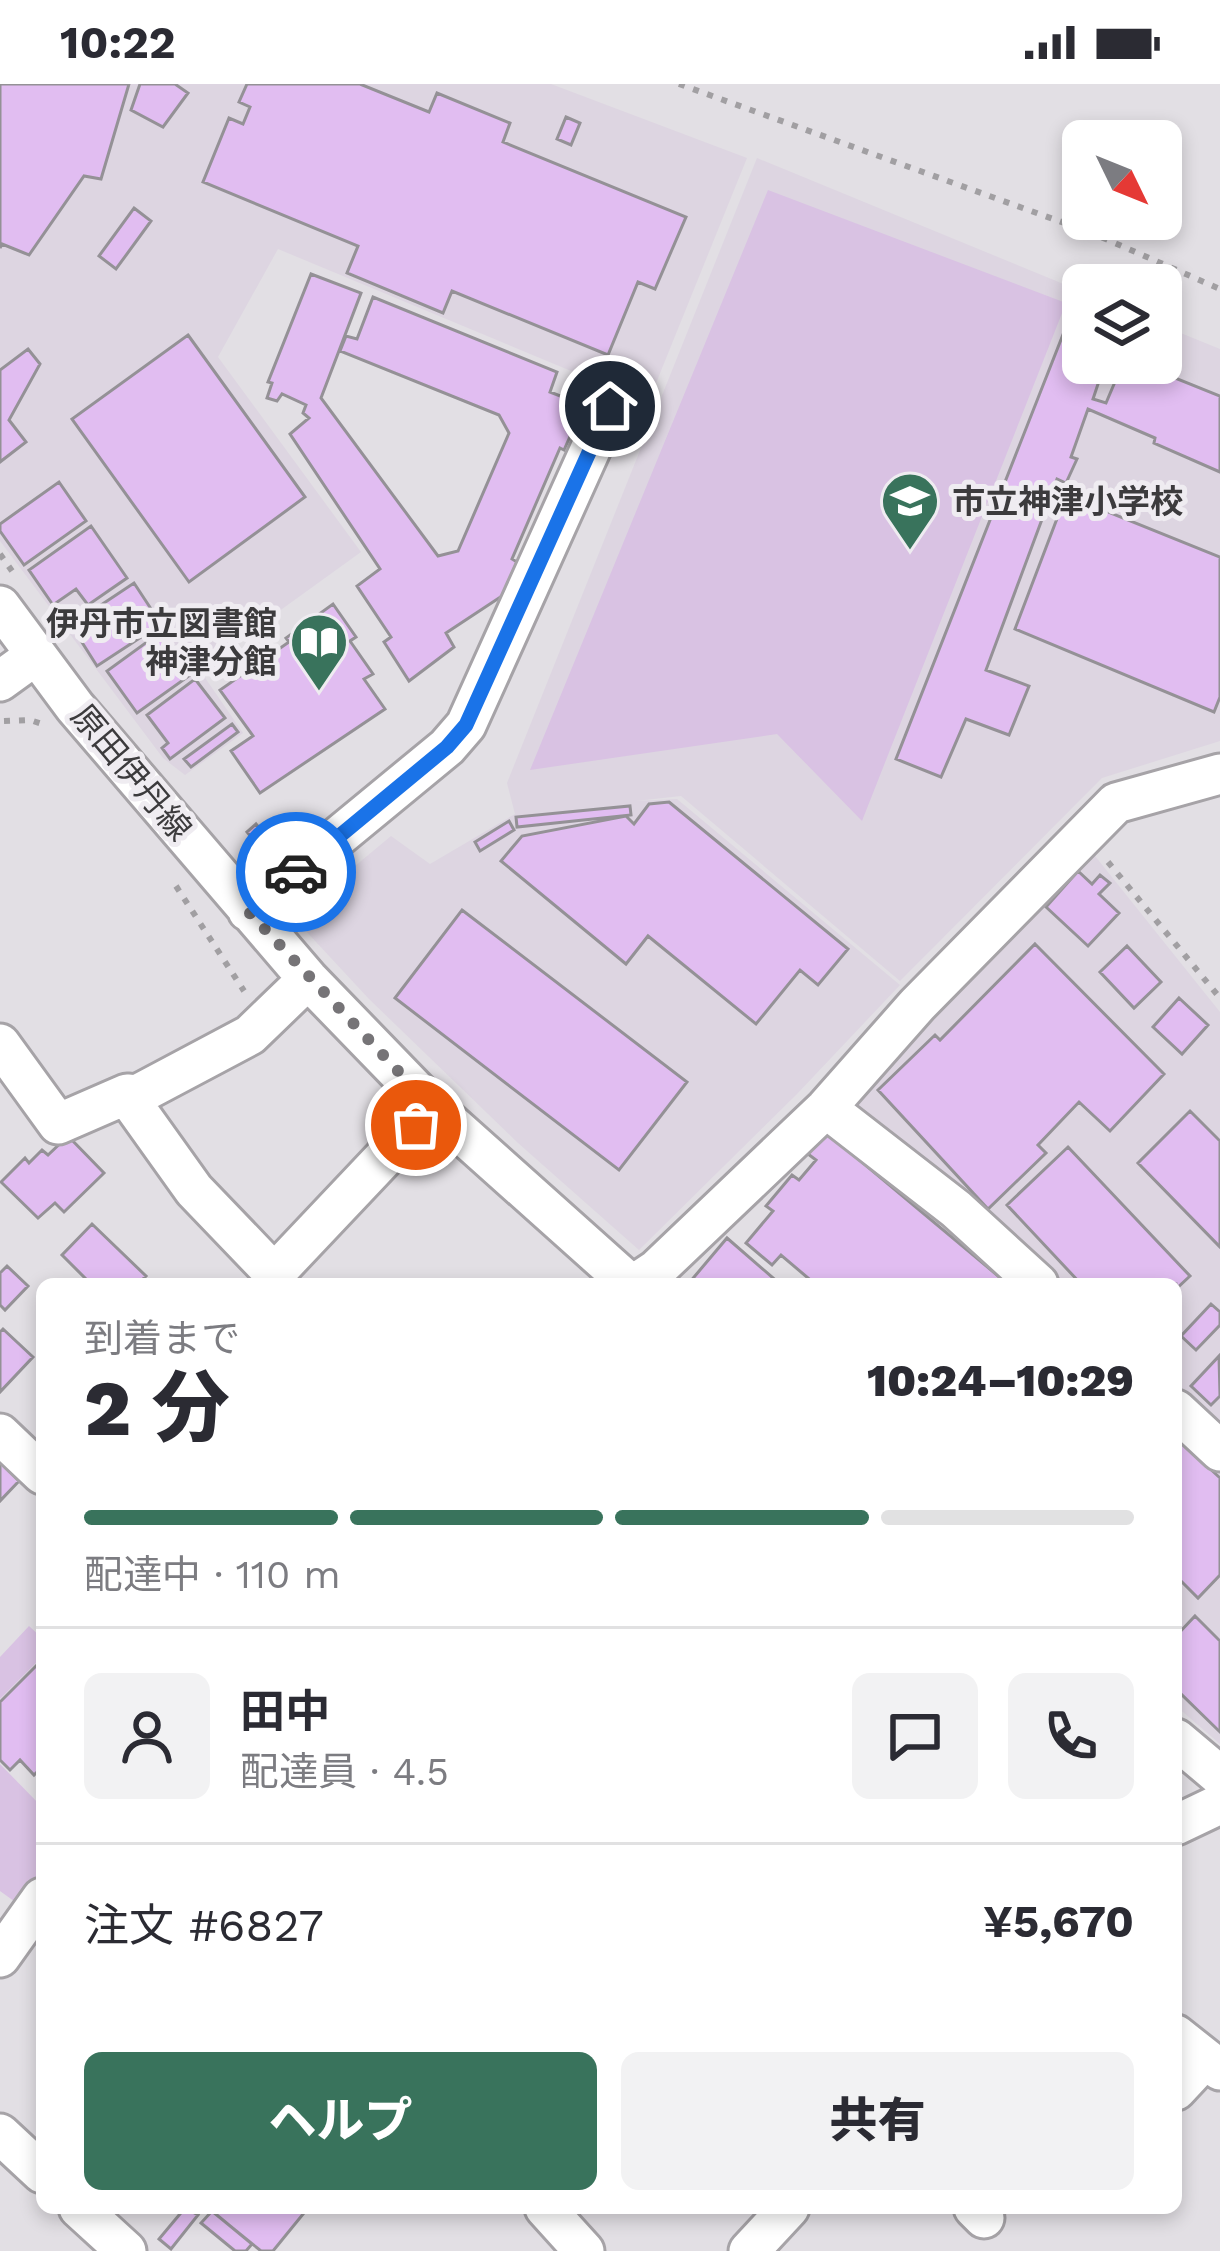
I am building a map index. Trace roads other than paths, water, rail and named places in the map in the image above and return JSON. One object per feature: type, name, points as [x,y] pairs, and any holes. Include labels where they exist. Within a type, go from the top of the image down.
[{"type":"street","points":[[248,911],[447,747],[466,725],[610,406]]},
{"type":"street","name":"原田伊丹線","points":[[0,606],[308,979],[432,1107],[626,1278]]},
{"type":"street","points":[[0,681],[36,655]]},
{"type":"street","points":[[643,1278],[826,1108],[917,1005],[1117,803],[1220,775]]},
{"type":"street","points":[[2,1051],[58,1124],[127,1094],[137,1095],[250,1035],[308,979]]},
{"type":"street","points":[[137,1095],[134,1106],[194,1190],[276,1271],[432,1107]]},
{"type":"street","points":[[826,1108],[956,1209],[1031,1278]]},
{"type":"street","points":[[1182,1416],[1220,1451]]},
{"type":"street","points":[[0,1434],[36,1468]]},
{"type":"street","points":[[1182,1744],[1220,1776]]},
{"type":"street","points":[[1182,1822],[1220,1804]]},
{"type":"street","points":[[0,1957],[36,1906]]},
{"type":"street","points":[[1182,2081],[1200,2055]]},
{"type":"street","points":[[0,2134],[36,2167]]},
{"type":"street","points":[[86,2214],[126,2251]]},
{"type":"street","points":[[550,2214],[584,2251]]},
{"type":"street","points":[[749,2251],[783,2214]]},
{"type":"place","name":"市立神津小学校","points":[[910,552]]},
{"type":"place","name":"伊丹市立図書館 神津分館","points":[[319,693]]}]
